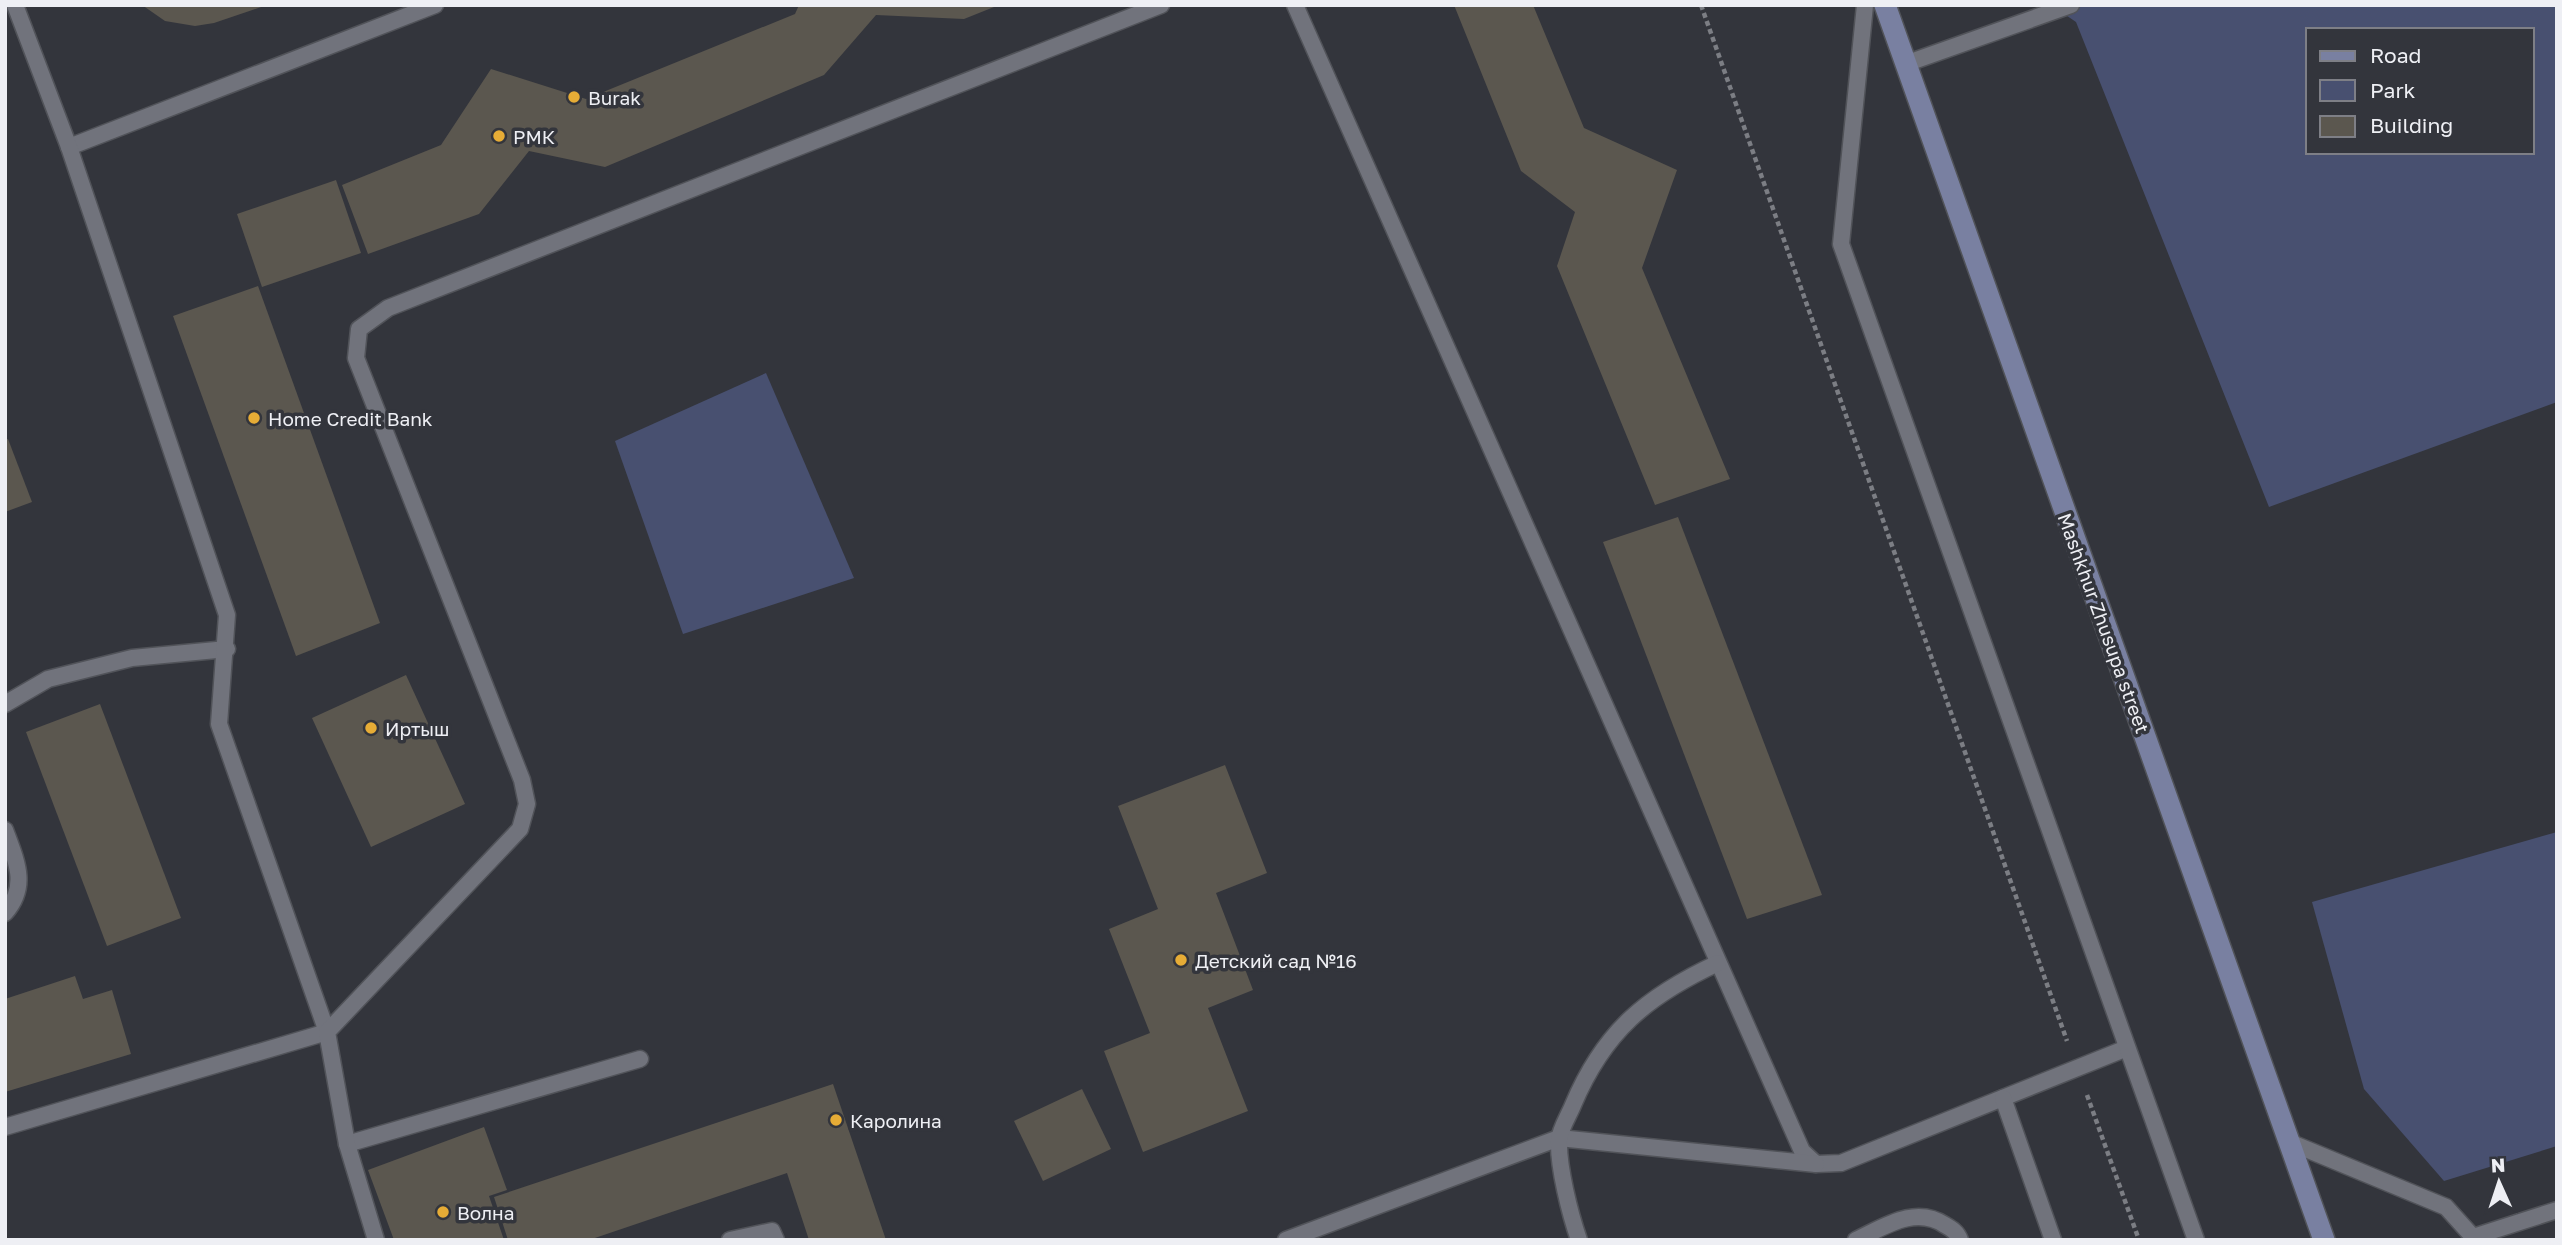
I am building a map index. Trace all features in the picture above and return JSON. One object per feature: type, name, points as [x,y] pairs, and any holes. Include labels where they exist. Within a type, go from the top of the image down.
[{"type":"main road","name":"Mashkhur Zhusupa street","points":[[1885,5],[2324,1240]]},
{"type":"lane","points":[[15,5],[69,147],[227,615],[227,649],[219,724],[327,1032],[347,1144],[376,1240]]},
{"type":"lane","points":[[69,147],[435,5]]},
{"type":"lane","points":[[5,1126],[327,1032],[520,829],[527,804],[522,780],[356,358],[359,329],[388,308],[1161,5]]},
{"type":"lane","points":[[1295,5],[1802,1151],[1816,1164]]},
{"type":"lane","points":[[1865,5],[1841,244],[2196,1240]]},
{"type":"lane","points":[[1905,64],[2071,5]]},
{"type":"lane","points":[[5,704],[48,679],[132,658],[227,649]]},
{"type":"lane","points":[[5,830],[21,874],[19,890],[5,913]]},
{"type":"lane","points":[[1579,1240],[1573,1223],[1559,1138],[1604,1045],[1640,1010],[1681,980],[1718,963]]},
{"type":"lane","points":[[1286,1240],[1319,1234],[1559,1138],[1816,1164],[1841,1163],[2127,1048]]},
{"type":"lane","points":[[347,1144],[640,1059]]},
{"type":"lane","points":[[2003,1098],[2053,1240]]},
{"type":"lane","points":[[2289,1142],[2446,1207],[2474,1238],[2557,1210]]},
{"type":"lane","points":[[1856,1240],[1904,1218],[1922,1217],[1939,1221],[1958,1234],[1960,1240]]},
{"type":"lane","points":[[730,1240],[772,1231],[776,1240]]},
{"type":"path","points":[[1701,5],[2139,1240]]},
{"type":"green space","points":[[2051,5],[2557,5],[2557,402],[2269,507],[2076,22]]},
{"type":"green space","points":[[766,373],[854,578],[683,634],[615,441]]},
{"type":"green space","points":[[2557,832],[2557,1146],[2444,1181],[2364,1089],[2312,902]]},
{"type":"building","points":[[142,5],[264,6],[214,23],[195,26],[165,21]]},
{"type":"building","points":[[799,5],[999,5],[964,19],[876,15],[824,75],[605,167],[529,151],[479,214],[368,254],[342,185],[441,145],[491,69],[586,99],[795,14]]},
{"type":"building","points":[[1454,5],[1533,5],[1584,128],[1677,170],[1642,268],[1730,479],[1655,505],[1557,266],[1575,212],[1521,171]]},
{"type":"building","points":[[336,180],[361,253],[262,287],[237,214]]},
{"type":"building","points":[[258,286],[380,623],[296,656],[173,316]]},
{"type":"building","points":[[8,439],[32,502],[5,512],[5,440]]},
{"type":"building","points":[[1678,517],[1822,895],[1747,919],[1603,542]]},
{"type":"building","points":[[406,675],[465,804],[371,847],[312,718]]},
{"type":"building","points":[[100,704],[181,918],[107,946],[26,732]]},
{"type":"building","name":"Детский сад №16","points":[[1225,765],[1267,873],[1216,893],[1253,990],[1208,1008],[1248,1111],[1143,1152],[1104,1051],[1150,1033],[1109,929],[1158,909],[1118,806]]},
{"type":"building","points":[[75,976],[83,999],[112,990],[131,1054],[5,1092],[5,999]]},
{"type":"building","points":[[833,1084],[886,1240],[809,1240],[787,1173],[589,1240],[508,1240],[494,1197]]},
{"type":"building","points":[[1082,1089],[1111,1149],[1043,1181],[1014,1121]]},
{"type":"building","points":[[484,1127],[507,1190],[489,1196],[504,1240],[394,1240],[368,1170]]},
{"type":"place","name":"Burak","points":[[574,97]]},
{"type":"place","name":"РМК","points":[[499,136]]},
{"type":"place","name":"Home Credit Bank","points":[[254,418]]},
{"type":"place","name":"Иртыш","points":[[371,728]]},
{"type":"place","name":"Детский сад №16","points":[[1181,960]]},
{"type":"place","name":"Каролина","points":[[836,1120]]},
{"type":"place","name":"Волна","points":[[443,1212]]}]
